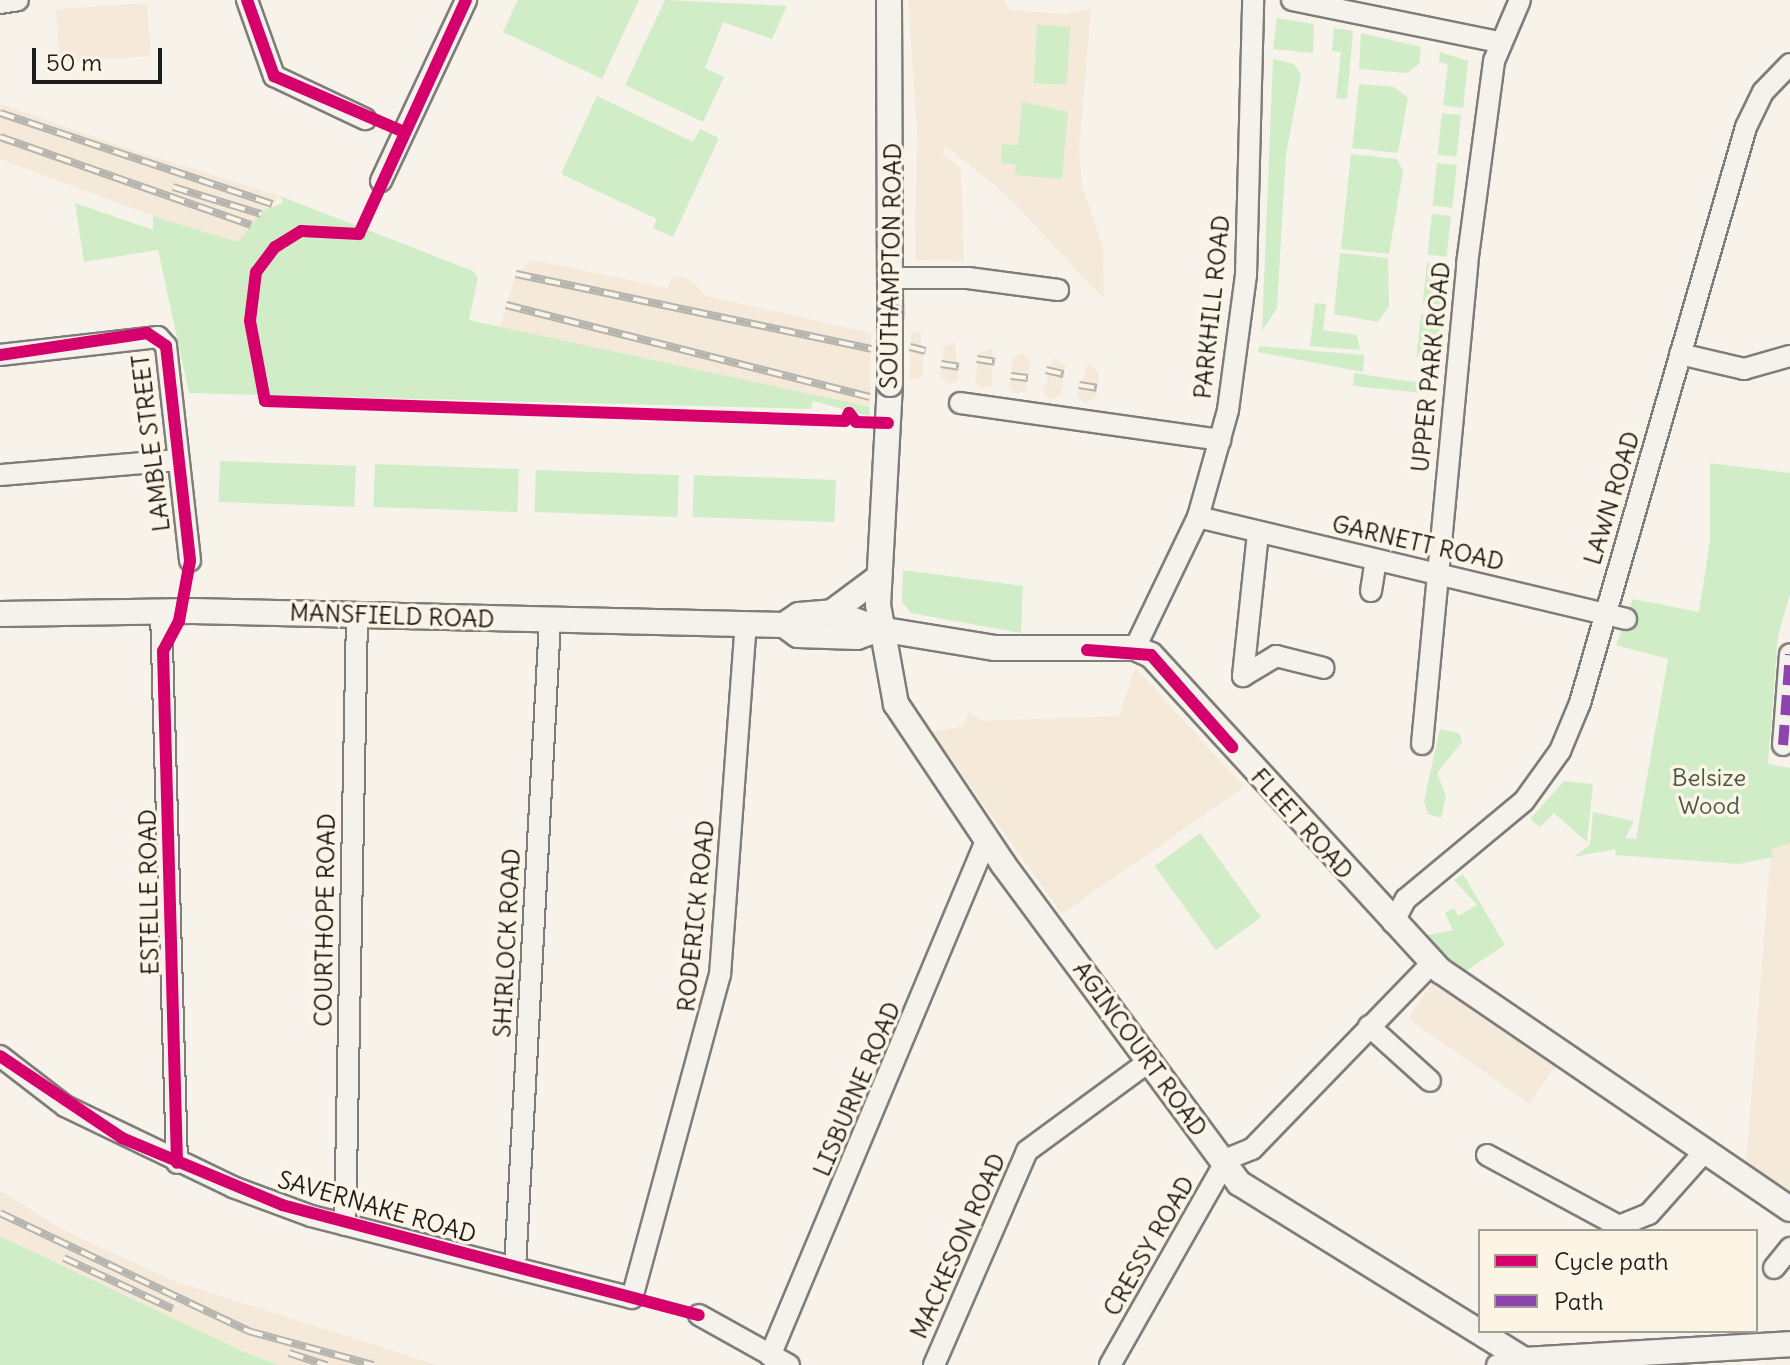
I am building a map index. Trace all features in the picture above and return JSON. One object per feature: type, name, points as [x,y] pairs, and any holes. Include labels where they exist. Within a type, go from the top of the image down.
[{"type":"main road","points":[[874,0],[882,59]]},
{"type":"main road","name":"SOUTHAMPTON ROAD","points":[[879,629],[892,278],[882,59],[889,0]]},
{"type":"main road","name":"MANSFIELD ROAD","points":[[832,612],[879,577]]},
{"type":"main road","name":"MANSFIELD ROAD","points":[[0,614],[161,611],[784,625],[799,615],[832,612],[879,629]]},
{"type":"main road","name":"MANSFIELD ROAD","points":[[784,625],[798,635],[857,637],[879,629]]},
{"type":"main road","points":[[879,629],[1037,651],[1135,648]]},
{"type":"main road","name":"AGINCOURT ROAD","points":[[879,629],[905,724],[1147,1063],[1239,1183],[1490,1360],[1790,1344]]},
{"type":"main road","points":[[895,682],[911,635]]},
{"type":"main road","name":"FLEET ROAD","points":[[1135,648],[1159,663],[1432,963],[1790,1209]]},
{"type":"street","points":[[247,0],[274,76],[365,119]]},
{"type":"street","points":[[381,181],[466,0]]},
{"type":"street","name":"PARKHILL ROAD","points":[[1135,648],[1198,517],[1220,440],[1246,275],[1253,0]]},
{"type":"street","points":[[1292,0],[1499,42]]},
{"type":"street","name":"UPPER PARK ROAD","points":[[1422,744],[1465,276],[1499,42],[1520,0]]},
{"type":"street","name":"LAWN ROAD","points":[[1387,917],[1500,825],[1550,769],[1580,703],[1603,613],[1746,127],[1763,92],[1790,64]]},
{"type":"street","points":[[892,278],[968,278],[1058,290]]},
{"type":"street","name":"LAMBLE STREET","points":[[0,355],[158,337],[166,346],[190,561]]},
{"type":"street","points":[[1680,354],[1744,369],[1790,356]]},
{"type":"street","points":[[960,403],[1220,440]]},
{"type":"street","points":[[0,475],[177,460]]},
{"type":"street","name":"GARNETT ROAD","points":[[1198,517],[1626,619]]},
{"type":"street","points":[[1258,533],[1243,676],[1276,656],[1324,668]]},
{"type":"street","points":[[1371,591],[1376,561]]},
{"type":"street","name":"ESTELLE ROAD","points":[[161,611],[177,1163]]},
{"type":"street","name":"COURTHOPE ROAD","points":[[345,1225],[357,615]]},
{"type":"street","name":"SHIRLOCK ROAD","points":[[515,1268],[550,621]]},
{"type":"street","name":"RODERICK ROAD","points":[[632,1298],[720,975],[746,625]]},
{"type":"street","points":[[1783,745],[1790,654]]},
{"type":"street","name":"LISBURNE ROAD","points":[[770,1356],[986,841]]},
{"type":"street","name":"CRESSY ROAD","points":[[1110,1365],[1223,1164],[1252,1149],[1286,1110],[1432,963]]},
{"type":"street","points":[[1369,1026],[1430,1081]]},
{"type":"street","name":"SAVERNAKE ROAD","points":[[0,1056],[65,1106],[177,1163],[345,1225],[632,1298]]},
{"type":"street","name":"MACKESON ROAD","points":[[934,1365],[1027,1151],[1147,1063]]},
{"type":"street","points":[[1487,1155],[1619,1226],[1649,1214],[1706,1150]]},
{"type":"street","points":[[1774,1268],[1790,1248]]},
{"type":"street","points":[[699,1315],[789,1365]]},
{"type":"shaded area","points":[[908,0],[1004,0],[1010,10],[1066,14],[1091,9],[1079,149],[1082,186],[1103,248],[1104,299],[1002,191],[946,146],[942,153],[961,169],[964,261],[915,260],[917,129]]},
{"type":"shaded area","points":[[147,3],[151,56],[60,62],[56,9]]},
{"type":"shaded area","points":[[0,104],[132,150],[280,196],[238,242],[153,216],[0,159]]},
{"type":"shaded area","points":[[532,260],[667,288],[673,276],[688,279],[707,296],[871,333],[870,407],[500,327],[516,274]]},
{"type":"shaded area","points":[[921,332],[923,377],[910,381],[911,333]]},
{"type":"shaded area","points":[[955,343],[958,380],[948,384],[940,377],[944,346]]},
{"type":"shaded area","points":[[992,349],[992,385],[981,389],[975,382],[979,353]]},
{"type":"shaded area","points":[[1023,353],[1030,360],[1026,390],[1016,394],[1009,387],[1013,358]]},
{"type":"shaded area","points":[[1054,358],[1065,366],[1061,395],[1051,400],[1043,392]]},
{"type":"shaded area","points":[[1088,363],[1099,373],[1096,397],[1086,404],[1077,397]]},
{"type":"shaded area","points":[[1135,667],[1244,787],[1062,914],[932,732],[963,726],[969,712],[984,721],[1119,716]]},
{"type":"shaded area","points":[[1790,842],[1790,1196],[1746,1166],[1771,849]]},
{"type":"shaded area","points":[[1435,980],[1556,1065],[1529,1103],[1408,1019]]},
{"type":"shaded area","points":[[0,1190],[61,1229],[174,1281],[437,1365],[279,1365],[244,1352],[0,1236]]},
{"type":"green space","points":[[518,0],[639,0],[602,79],[503,32]]},
{"type":"green space","points":[[665,0],[787,6],[772,39],[723,22],[705,68],[724,77],[703,122],[625,85]]},
{"type":"green space","points":[[1277,18],[1314,24],[1313,53],[1273,49]]},
{"type":"green space","points":[[1037,25],[1070,27],[1067,85],[1034,83]]},
{"type":"green space","points":[[1334,28],[1353,31],[1347,99],[1336,98],[1341,52],[1332,51]]},
{"type":"green space","points":[[1361,33],[1421,47],[1419,64],[1407,73],[1359,69]]},
{"type":"green space","points":[[1440,52],[1468,61],[1463,108],[1443,105],[1448,64],[1439,62]]},
{"type":"green space","points":[[1273,59],[1294,64],[1301,75],[1286,154],[1277,308],[1262,331]]},
{"type":"green space","points":[[1359,84],[1394,87],[1408,98],[1398,153],[1352,148]]},
{"type":"green space","points":[[597,96],[693,142],[700,129],[719,138],[673,237],[653,228],[657,219],[561,174]]},
{"type":"green space","points":[[1022,102],[1068,112],[1062,179],[1015,175],[1016,165],[1001,163],[1002,144],[1018,145]]},
{"type":"green space","points":[[1442,113],[1461,115],[1457,157],[1438,155]]},
{"type":"green space","points":[[1351,154],[1397,159],[1403,171],[1389,254],[1341,249]]},
{"type":"green space","points":[[1437,163],[1457,165],[1452,208],[1433,206]]},
{"type":"green space","points":[[280,196],[473,271],[478,278],[469,320],[870,407],[869,416],[813,401],[811,409],[189,393],[158,250],[84,262],[75,203],[153,230],[153,216],[238,242],[264,210],[283,203]]},
{"type":"green space","points":[[1432,214],[1451,216],[1447,257],[1428,255]]},
{"type":"green space","points":[[1340,253],[1388,258],[1389,306],[1378,322],[1334,314]]},
{"type":"green space","points":[[1427,263],[1446,265],[1442,305],[1423,303]]},
{"type":"green space","points":[[1315,303],[1326,304],[1323,330],[1357,335],[1360,350],[1310,346]]},
{"type":"green space","points":[[1421,314],[1441,316],[1436,359],[1417,357]]},
{"type":"green space","points":[[1259,346],[1364,355],[1363,372],[1258,352]]},
{"type":"green space","points":[[1354,373],[1434,385],[1433,394],[1353,386]]},
{"type":"green space","points":[[220,461],[356,466],[354,507],[219,502]]},
{"type":"green space","name":"Belsize Wood","points":[[1710,463],[1790,473],[1790,594],[1778,636],[1768,764],[1790,768],[1790,843],[1771,849],[1774,857],[1739,864],[1615,855],[1616,849],[1573,857],[1590,845],[1593,812],[1634,821],[1625,838],[1636,839],[1668,659],[1616,645],[1633,599],[1699,612],[1710,540]]},
{"type":"green space","points":[[375,464],[519,469],[517,512],[373,507]]},
{"type":"green space","points":[[536,470],[679,475],[677,517],[535,512]]},
{"type":"green space","points":[[694,475],[836,480],[834,522],[693,517]]},
{"type":"green space","points":[[903,570],[1023,586],[1021,633],[911,613],[902,602]]},
{"type":"green space","points":[[1440,729],[1459,733],[1462,742],[1437,773],[1446,796],[1441,818],[1428,814],[1424,801]]},
{"type":"green space","points":[[1564,781],[1593,784],[1587,842],[1554,813],[1540,827],[1530,819]]},
{"type":"green space","points":[[1200,833],[1261,917],[1216,950],[1155,866]]},
{"type":"green space","points":[[1463,874],[1505,945],[1461,974],[1423,936],[1453,930],[1445,913],[1454,908],[1458,916],[1477,905],[1454,880]]},
{"type":"green space","points":[[0,1236],[244,1352],[279,1365],[0,1365]]},
{"type":"railway","points":[[0,113],[272,204]]},
{"type":"railway","points":[[0,137],[251,225]]},
{"type":"railway","points":[[173,187],[261,214]]},
{"type":"railway","points":[[516,274],[871,349]]},
{"type":"railway","points":[[506,305],[870,397]]},
{"type":"railway","points":[[910,347],[926,351]]},
{"type":"railway","points":[[977,359],[995,362]]},
{"type":"railway","points":[[941,364],[959,367]]},
{"type":"railway","points":[[1046,370],[1064,374]]},
{"type":"railway","points":[[1011,376],[1028,378]]},
{"type":"railway","points":[[1079,385],[1097,388]]},
{"type":"railway","points":[[0,1213],[248,1331],[373,1365]]},
{"type":"railway","points":[[64,1258],[173,1309]]},
{"type":"railway","points":[[289,1353],[327,1365]]},
{"type":"marked path","points":[[1783,745],[1790,654]]},
{"type":"cycle path","points":[[247,0],[274,76],[404,132]]},
{"type":"cycle path","points":[[466,0],[359,234],[301,231],[275,247],[256,272],[250,321],[265,401],[845,421],[849,413],[856,422],[888,423]]},
{"type":"cycle path","points":[[0,355],[147,333],[166,346],[190,561],[179,621],[163,651],[177,1163]]},
{"type":"cycle path","points":[[1087,650],[1151,655],[1232,747]]},
{"type":"cycle path","points":[[0,1056],[122,1138],[282,1205],[699,1315]]}]
